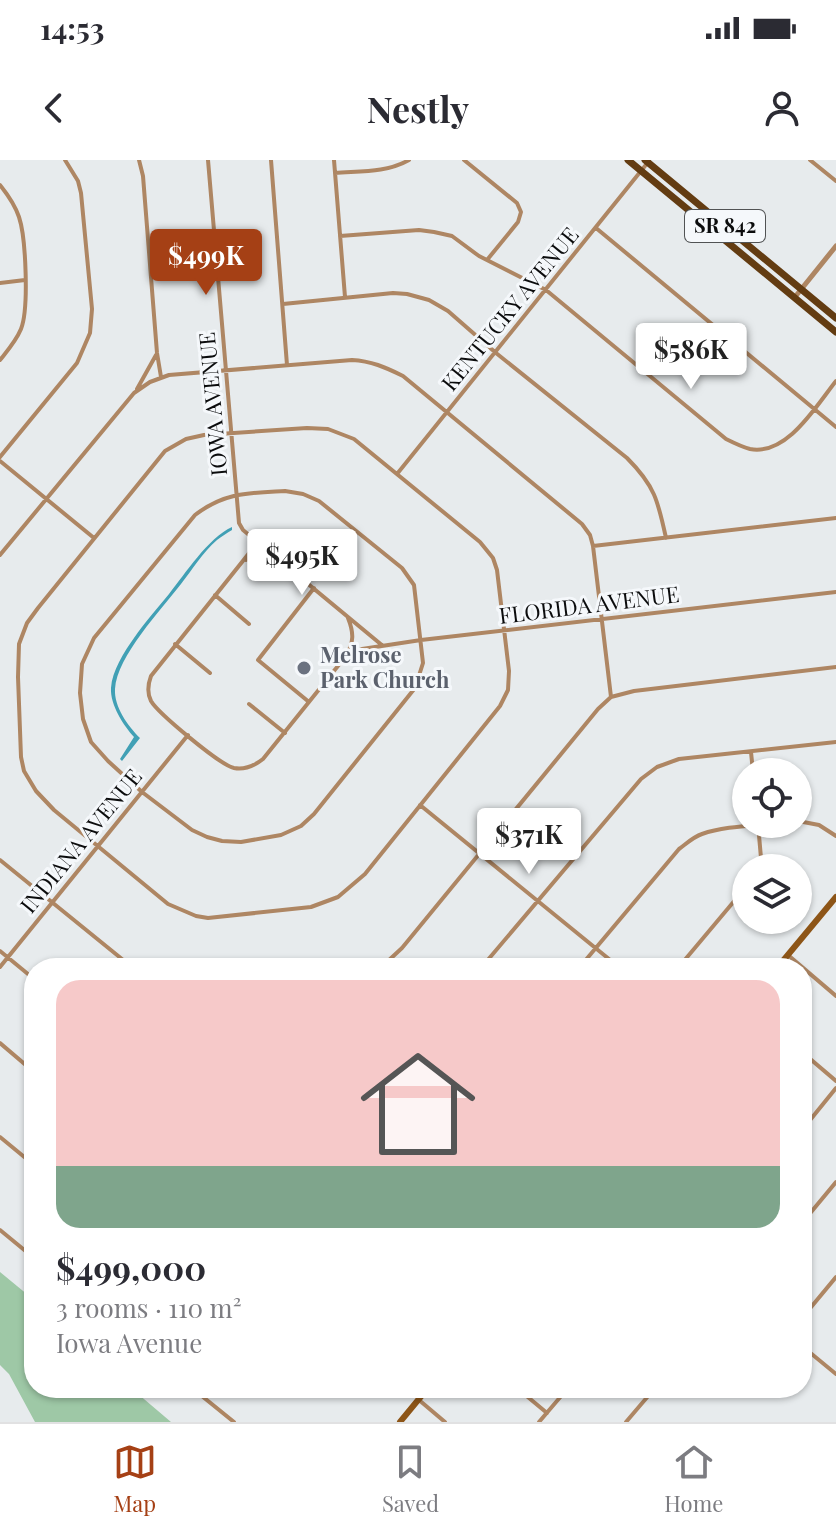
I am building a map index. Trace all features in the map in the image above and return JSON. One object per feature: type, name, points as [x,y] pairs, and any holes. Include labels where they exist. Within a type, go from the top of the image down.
[{"type":"main road","name":"SR 842","points":[[628,160],[836,332]]},
{"type":"main road","name":"SR 842","points":[[648,161],[836,318]]},
{"type":"main road","points":[[785,958],[836,897]]},
{"type":"main road","points":[[400,1422],[418,1400]]},
{"type":"street","points":[[65,160],[78,181],[81,193],[92,309],[90,333],[77,363],[0,459],[94,538]]},
{"type":"street","points":[[139,160],[161,377]]},
{"type":"street","name":"IOWA AVENUE","points":[[208,160],[239,523],[243,530],[383,646]]},
{"type":"street","points":[[271,160],[287,365]]},
{"type":"street","points":[[334,160],[345,298]]},
{"type":"street","points":[[335,173],[380,170],[409,160]]},
{"type":"street","points":[[464,160],[517,203],[521,212],[518,222],[487,260]]},
{"type":"street","points":[[810,160],[836,181]]},
{"type":"street","name":"KENTUCKY AVENUE","points":[[397,474],[648,161]]},
{"type":"street","points":[[0,185],[18,214],[25,280],[25,318],[14,342],[0,360]]},
{"type":"street","points":[[596,228],[836,427]]},
{"type":"street","points":[[340,236],[419,230],[452,236],[487,260],[546,290],[726,439],[751,449],[774,446],[795,432],[836,381]]},
{"type":"street","points":[[795,297],[836,246]]},
{"type":"street","points":[[0,283],[25,280]]},
{"type":"street","points":[[283,304],[393,293],[429,300],[448,311],[643,474],[659,504],[666,538]]},
{"type":"street","points":[[0,555],[134,393],[157,353]]},
{"type":"street","points":[[134,393],[161,377],[352,360],[384,366],[403,376],[582,524],[590,535],[611,697]]},
{"type":"street","points":[[328,429],[354,439],[397,474],[480,542],[488,550],[497,570],[509,671],[508,690],[500,706],[357,883],[338,897],[311,907],[208,918],[168,904],[44,801],[24,771],[18,677],[19,644],[27,623],[165,451],[186,439],[231,432],[328,429]]},
{"type":"street","points":[[285,491],[303,494],[319,501],[391,559],[414,585],[423,663],[415,688],[314,814],[301,826],[281,835],[241,842],[222,841],[192,830],[108,761],[91,742],[83,719],[80,693],[82,664],[94,638],[195,515],[209,504],[236,494],[285,491]]},
{"type":"street","points":[[593,546],[836,518]]},
{"type":"street","points":[[258,542],[151,676],[149,693],[157,709],[188,735],[226,765],[236,769],[255,765],[285,733],[352,647],[352,629],[347,616]]},
{"type":"street","points":[[243,561],[255,556],[274,556]]},
{"type":"street","points":[[309,702],[258,660],[314,588]]},
{"type":"street","name":"FLORIDA AVENUE","points":[[346,656],[362,649],[421,640],[836,592]]},
{"type":"street","points":[[215,595],[249,624]]},
{"type":"street","points":[[175,644],[210,673]]},
{"type":"street","points":[[391,958],[611,697],[634,691],[836,667]]},
{"type":"street","points":[[249,704],[285,733]]},
{"type":"street","name":"INDIANA AVENUE","points":[[0,967],[188,735]]},
{"type":"street","points":[[489,958],[641,779],[657,767],[679,759],[836,742]]},
{"type":"street","points":[[751,752],[752,758]]},
{"type":"street","points":[[420,805],[608,958]]},
{"type":"street","points":[[812,824],[836,836]]},
{"type":"street","points":[[587,958],[679,849],[701,834],[732,828]]},
{"type":"street","points":[[0,860],[121,958]]},
{"type":"street","points":[[686,958],[732,904]]},
{"type":"street","points":[[0,951],[24,971]]},
{"type":"street","points":[[788,955],[792,958]]},
{"type":"street","points":[[812,976],[836,996]]},
{"type":"street","points":[[0,1043],[24,1063]]},
{"type":"street","points":[[812,1061],[836,1081]]},
{"type":"street","points":[[812,1118],[836,1088]]},
{"type":"street","points":[[0,1137],[24,1157]]},
{"type":"street","points":[[812,1211],[836,1182]]},
{"type":"street","points":[[0,1230],[24,1250]]},
{"type":"street","points":[[812,1306],[836,1277]]},
{"type":"street","points":[[812,1354],[836,1374]]},
{"type":"street","points":[[204,1398],[234,1422]]},
{"type":"street","points":[[529,1398],[547,1413]]},
{"type":"street","points":[[539,1422],[560,1398]]},
{"type":"street","points":[[626,1422],[646,1398]]},
{"type":"street","points":[[418,1400],[445,1422]]},
{"type":"green space","points":[[0,1272],[24,1292],[24,1398],[143,1398],[171,1422],[35,1422],[9,1374],[0,1365]]},
{"type":"water","points":[[232,527],[202,556],[123,662],[115,696],[123,716],[140,738],[122,761],[120,759],[134,737],[118,715],[111,695],[119,662],[142,627],[198,557],[214,539]]},
{"type":"place","name":"Melrose Park Church","points":[[304,668]]}]
